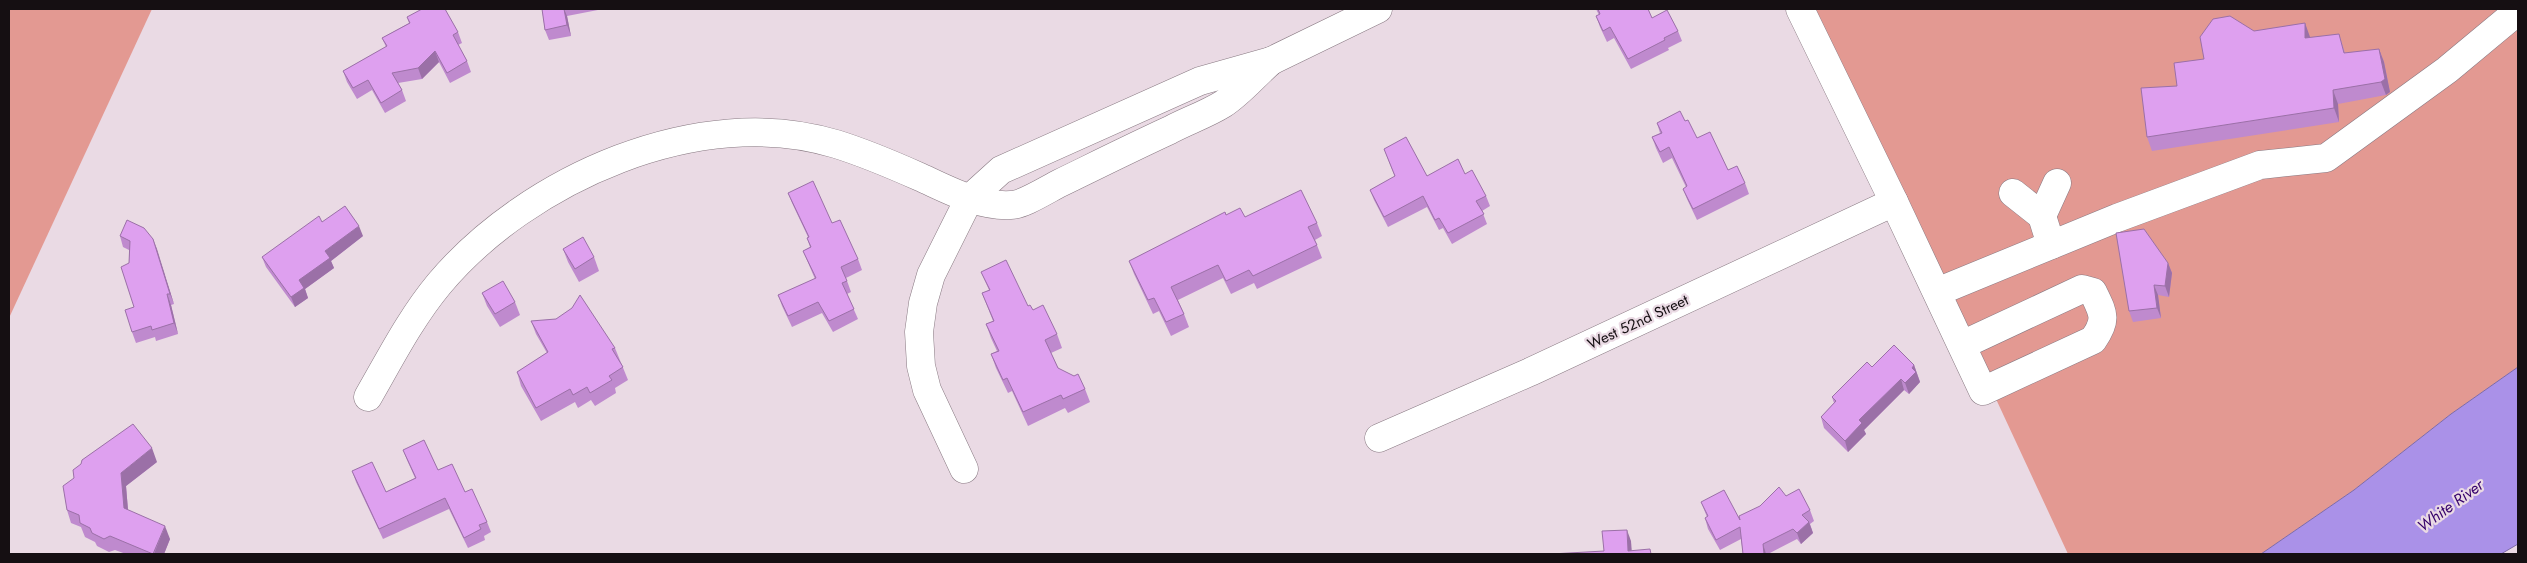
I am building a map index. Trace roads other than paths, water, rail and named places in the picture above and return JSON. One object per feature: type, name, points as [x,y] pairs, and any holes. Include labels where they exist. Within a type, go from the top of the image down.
[{"type":"street","points":[[964,469],[927,390],[921,366],[919,332],[923,303],[930,275],[969,199],[1001,170],[1200,81],[1271,61],[1378,9]]},
{"type":"street","points":[[1800,9],[1983,391],[2093,340],[2103,326],[2101,309],[2093,292],[2082,288],[1962,345]]},
{"type":"street","points":[[1937,292],[2116,218],[2260,166],[2326,158],[2447,70],[2518,11]]},
{"type":"street","points":[[368,397],[419,310],[438,285],[479,244],[518,214],[556,191],[593,170],[644,148],[691,138],[740,132],[807,138],[835,144],[871,156],[969,199],[1013,206],[1224,103],[1271,61]]},
{"type":"street","points":[[2042,216],[2058,183]]},
{"type":"street","points":[[2013,193],[2042,216],[2051,245]]},
{"type":"street","name":"West 52nd Street","points":[[1379,438],[1530,372],[1894,202]]},
{"type":"water","name":"White River","points":[[2518,367],[2518,544],[2501,554],[2261,554],[2354,490],[2451,414]]}]
